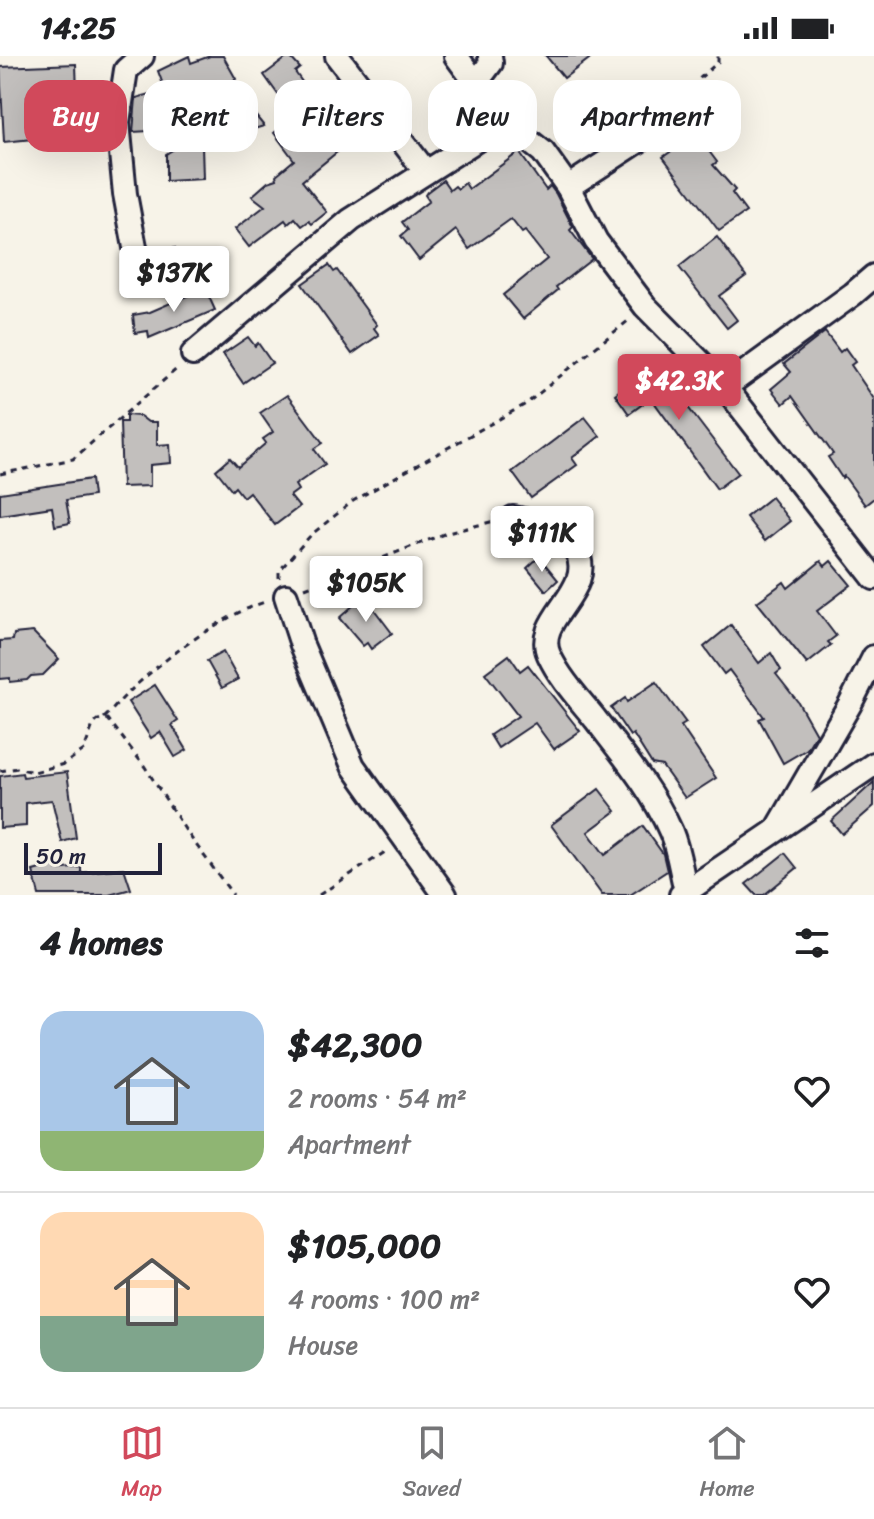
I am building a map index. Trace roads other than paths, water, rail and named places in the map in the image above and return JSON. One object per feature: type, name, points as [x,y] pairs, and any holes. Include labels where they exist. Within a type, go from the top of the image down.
[{"type":"street","points":[[137,258],[125,194],[118,122],[126,70],[142,56]]},
{"type":"street","points":[[337,56],[426,172]]},
{"type":"street","points":[[456,56],[474,80]]},
{"type":"street","points":[[478,80],[491,63],[490,56]]},
{"type":"street","points":[[537,147],[568,187],[596,241],[645,306],[725,387],[874,578]]},
{"type":"street","points":[[193,354],[351,220],[458,152]]},
{"type":"street","points":[[568,187],[622,152]]},
{"type":"street","points":[[725,387],[874,276]]},
{"type":"street","points":[[513,518],[556,529],[571,541],[581,560],[577,583],[546,637],[548,654],[661,811],[677,851],[683,893],[874,764]]},
{"type":"street","points":[[286,596],[302,645],[353,766],[445,895]]},
{"type":"street","points":[[776,832],[874,657]]}]
